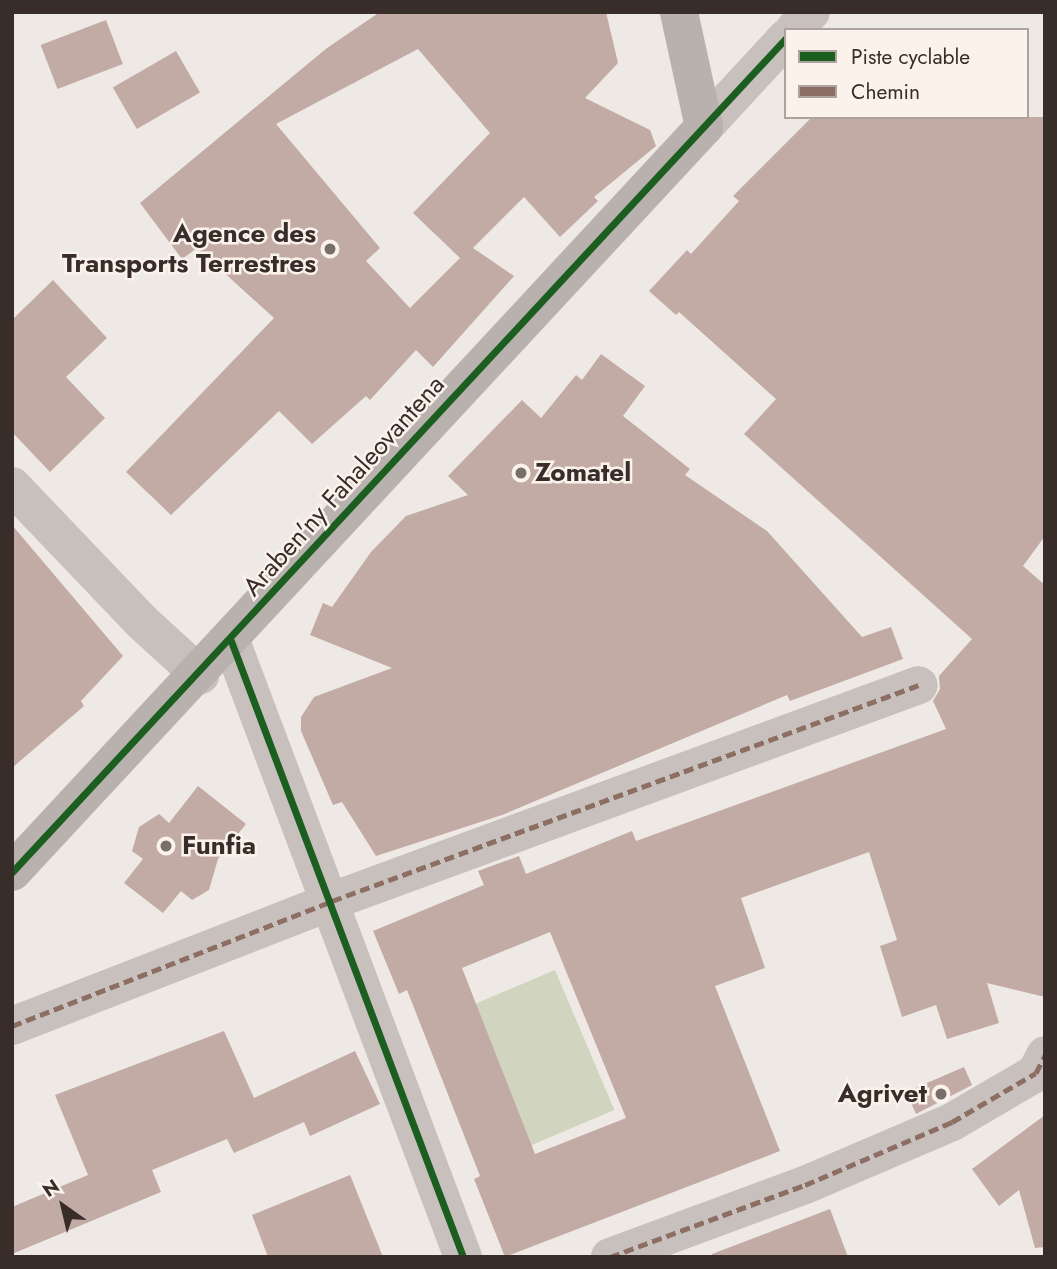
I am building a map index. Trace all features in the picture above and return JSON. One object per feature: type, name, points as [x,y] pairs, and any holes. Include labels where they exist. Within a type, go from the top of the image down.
[{"type":"street","points":[[679,12],[704,127]]},
{"type":"street","points":[[796,28],[811,12]]},
{"type":"street","points":[[704,127],[784,40]]},
{"type":"street","name":"Araben'ny Fahaleovantena","points":[[12,872],[200,676],[704,127]]},
{"type":"street","points":[[12,486],[142,622],[200,676]]},
{"type":"street","points":[[231,640],[332,901],[463,1257]]},
{"type":"street","points":[[12,1026],[332,901],[919,685]]},
{"type":"street","points":[[610,1257],[805,1185],[952,1122],[1036,1073],[1045,1055]]},
{"type":"green space","points":[[555,970],[614,1110],[529,1146],[469,1006]]},
{"type":"building","points":[[380,12],[606,12],[618,63],[585,98],[650,130],[656,146],[594,197],[598,201],[560,237],[524,197],[473,248],[514,276],[433,367],[416,350],[370,400],[366,396],[312,444],[279,411],[171,515],[126,472],[274,318],[197,248],[182,259],[140,203],[327,48]],"holes":[[[418,49],[490,133],[413,213],[460,258],[410,308],[366,261],[380,248],[276,124]]]},
{"type":"building","points":[[106,20],[123,64],[57,89],[41,45]]},
{"type":"building","points":[[176,51],[200,93],[137,129],[113,88]]},
{"type":"building","points":[[1045,117],[1045,536],[1023,566],[1045,585],[1045,997],[987,983],[999,1023],[947,1039],[936,1005],[902,1017],[880,946],[897,940],[869,852],[741,898],[765,968],[715,986],[780,1151],[505,1257],[474,1179],[480,1176],[407,990],[399,994],[373,931],[484,885],[478,871],[519,856],[526,874],[632,831],[636,841],[946,729],[933,701],[940,689],[939,676],[972,639],[744,434],[776,399],[679,312],[676,315],[649,291],[687,250],[691,254],[739,201],[733,196],[810,119]],"holes":[[[550,932],[626,1118],[535,1154],[462,968]]]},
{"type":"building","points":[[53,280],[107,338],[66,377],[105,418],[50,472],[12,432],[12,320]]},
{"type":"building","points":[[601,354],[645,386],[623,416],[690,469],[685,475],[767,531],[862,637],[891,627],[903,659],[790,701],[787,695],[502,815],[376,856],[342,802],[333,805],[301,731],[301,717],[314,697],[392,668],[310,635],[323,603],[332,607],[371,552],[406,516],[468,495],[448,476],[522,400],[541,418],[576,375],[582,380]]},
{"type":"building","points":[[12,525],[123,656],[81,701],[84,706],[12,768]]},
{"type":"building","points":[[198,786],[246,824],[218,859],[209,890],[192,900],[181,891],[163,913],[124,883],[143,859],[132,851],[139,827],[159,814],[169,823]]},
{"type":"building","points":[[224,1031],[254,1098],[355,1051],[380,1104],[310,1136],[304,1122],[234,1153],[227,1139],[152,1170],[161,1192],[12,1254],[12,1207],[88,1175],[55,1095]]},
{"type":"building","name":"Agrivet","points":[[964,1067],[972,1085],[916,1114],[906,1092]]},
{"type":"building","points":[[1045,1115],[1045,1247],[1035,1248],[1019,1190],[999,1206],[972,1169]]},
{"type":"building","points":[[350,1175],[383,1257],[268,1257],[252,1215]]},
{"type":"building","points":[[830,1209],[848,1257],[712,1257],[712,1254]]},
{"type":"marked path","points":[[12,1026],[332,901],[919,685]]},
{"type":"marked path","points":[[610,1257],[805,1185],[952,1122],[1036,1073],[1045,1055]]},
{"type":"cycle path","points":[[12,872],[784,40]]},
{"type":"cycle path","points":[[231,641],[463,1257]]},
{"type":"place","name":"Agence des Transports Terrestres","points":[[330,249]]},
{"type":"place","name":"Zomatel","points":[[521,473]]},
{"type":"place","name":"Funfia","points":[[166,846]]},
{"type":"place","name":"Agrivet","points":[[941,1094]]}]
